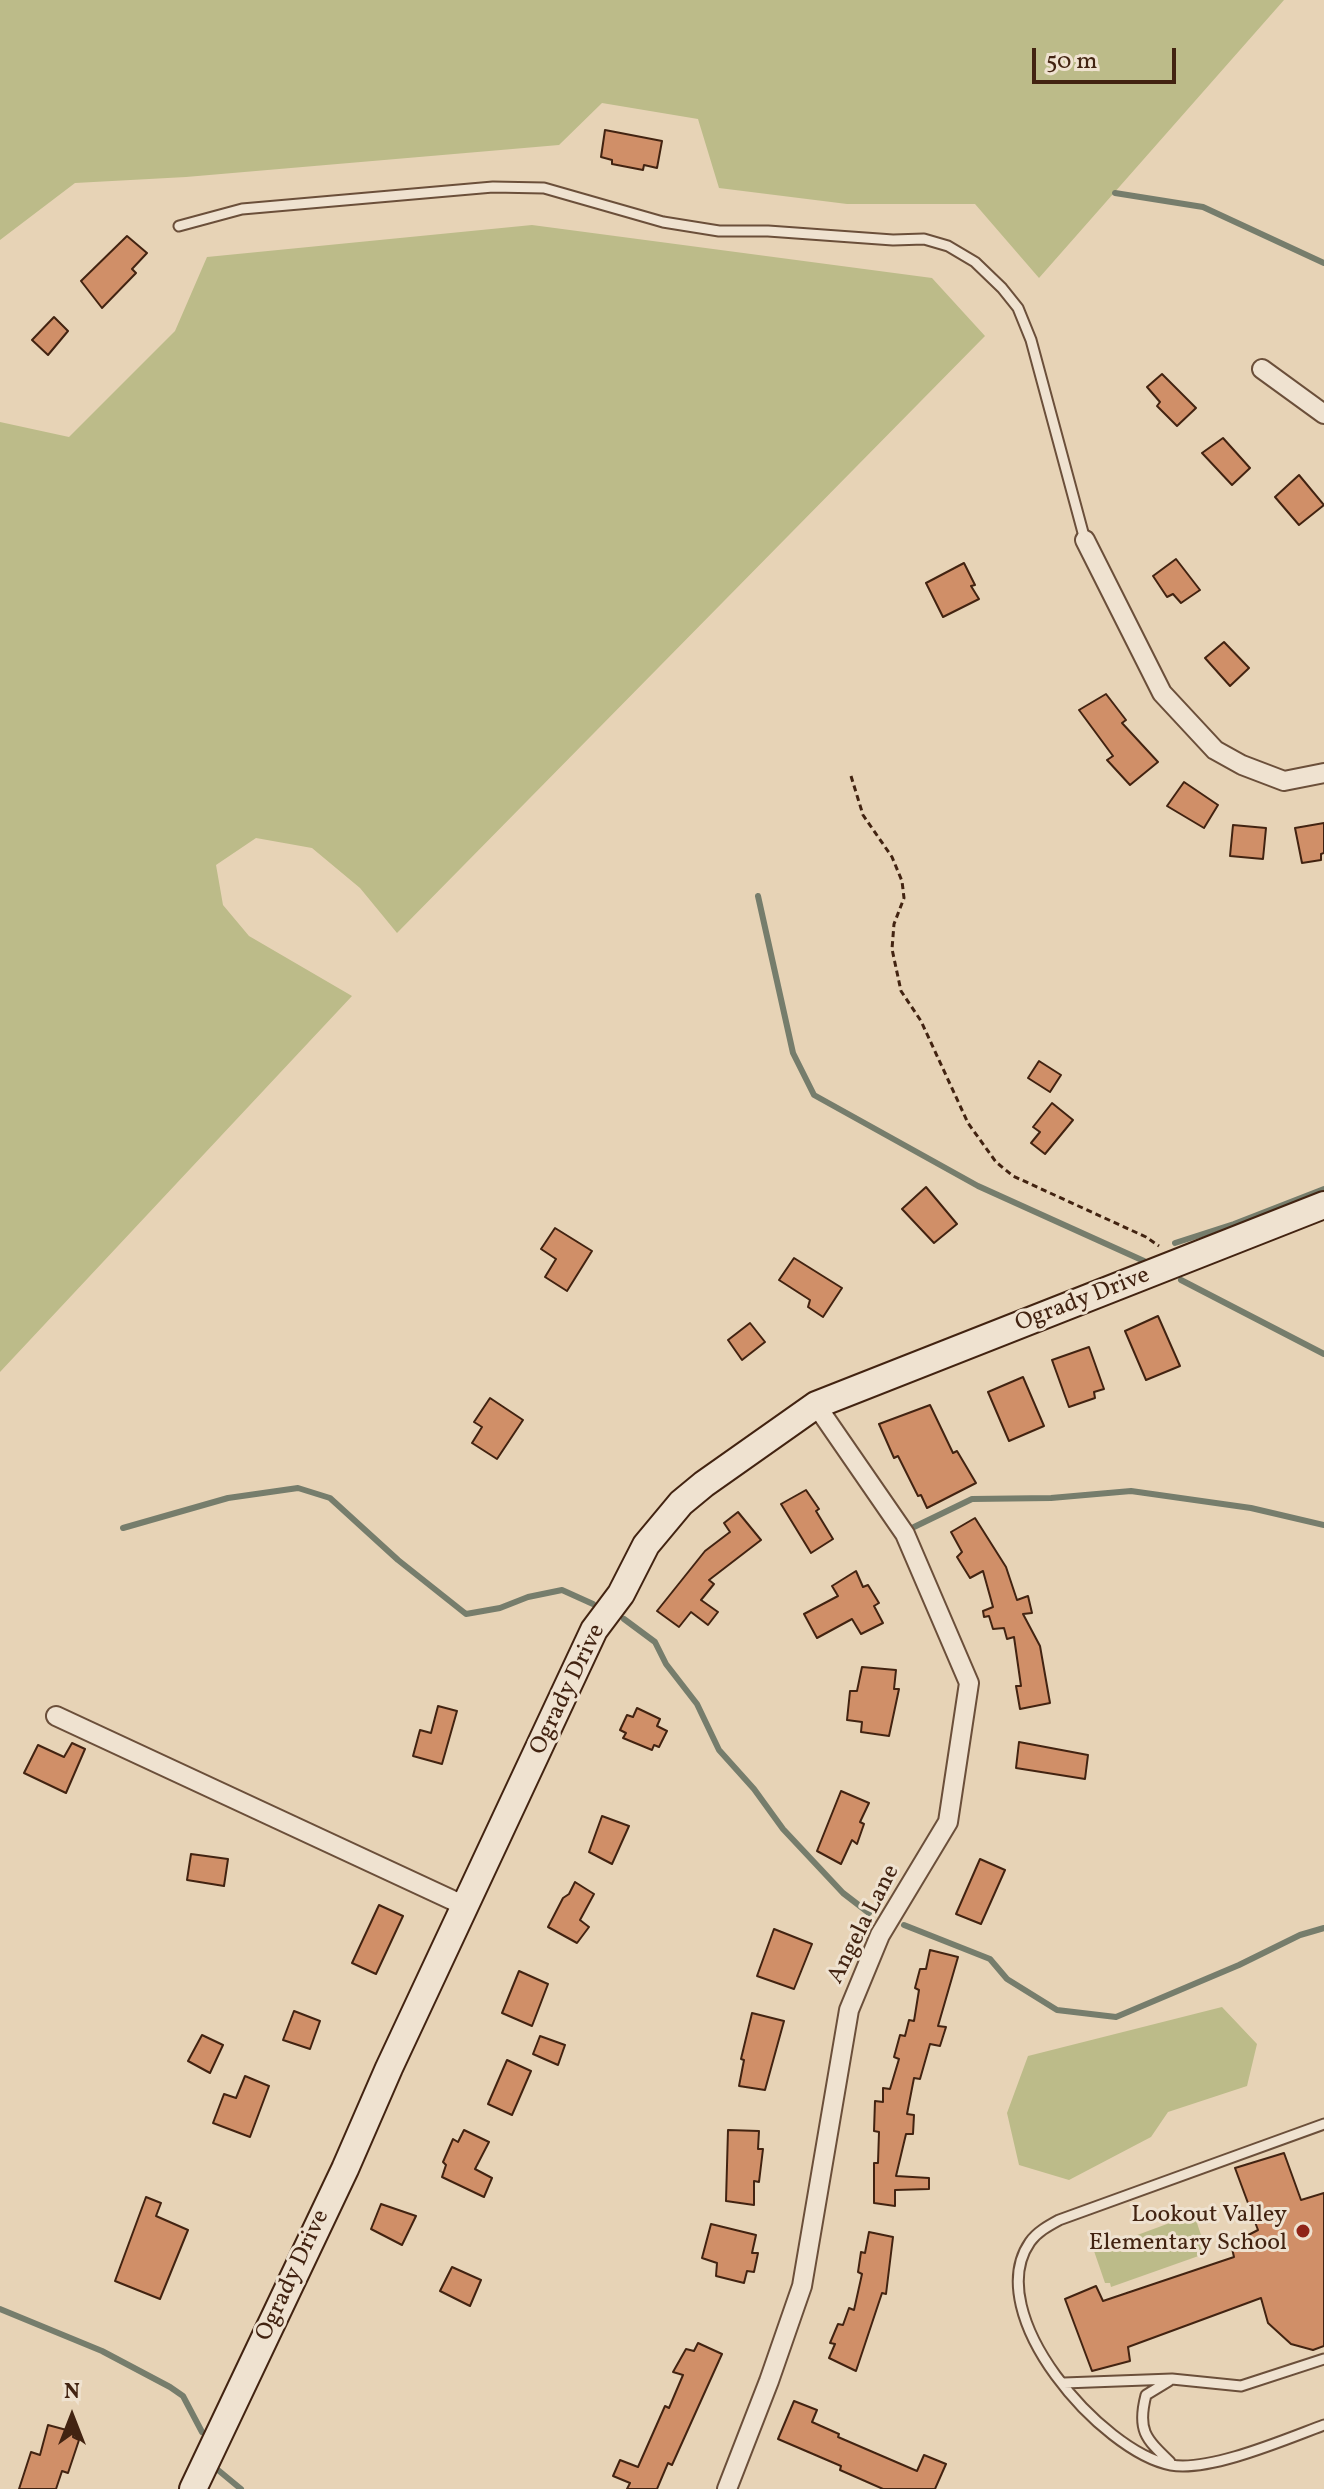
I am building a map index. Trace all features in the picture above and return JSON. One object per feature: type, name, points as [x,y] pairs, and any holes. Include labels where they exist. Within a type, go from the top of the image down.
[{"type":"street","points":[[1262,369],[1324,414]]},
{"type":"street","points":[[1085,540],[1162,693],[1215,750],[1242,765],[1284,781],[1324,773]]},
{"type":"street","name":"Ogrady Drive","points":[[193,2489],[351,2157],[389,2068],[594,1630],[621,1594],[646,1545],[681,1503],[816,1405],[1324,1205]]},
{"type":"street","name":"Angela Lane","points":[[736,2486],[802,2286],[849,2010],[880,1935],[948,1822],[969,1683],[905,1534],[816,1405]]},
{"type":"street","points":[[56,1716],[465,1906]]},
{"type":"lane","points":[[179,226],[242,209],[493,187],[544,188],[663,222],[719,231],[924,239],[948,246],[975,262],[1018,308],[1031,340],[1085,540]]},
{"type":"lane","points":[[1324,2124],[1059,2220],[1042,2230],[1029,2243],[1017,2290],[1034,2344],[1064,2383],[1097,2423],[1150,2458],[1173,2465],[1208,2464],[1324,2425]]},
{"type":"lane","points":[[1064,2383],[1172,2379],[1241,2386],[1324,2359]]},
{"type":"lane","points":[[1172,2379],[1146,2395],[1140,2418],[1148,2441],[1173,2465]]},
{"type":"path","points":[[851,776],[863,815],[892,857],[902,881],[904,898],[894,924],[892,949],[901,991],[921,1021],[968,1123],[996,1162],[1013,1176],[1146,1237],[1161,1247],[1172,1267]]},
{"type":"shaded area","points":[[0,0],[1284,0],[1039,278],[975,204],[847,204],[719,188],[698,119],[602,103],[559,145],[186,177],[75,183],[0,240]]},
{"type":"shaded area","points":[[532,225],[932,278],[985,336],[397,933],[360,888],[312,848],[256,838],[216,865],[223,905],[249,936],[352,996],[0,1372],[0,422],[69,437],[175,331],[207,257]]},
{"type":"shaded area","points":[[1222,2007],[1257,2044],[1247,2086],[1168,2112],[1151,2137],[1069,2180],[1019,2165],[1007,2113],[1028,2056]]},
{"type":"shaded area","points":[[1194,2214],[1207,2253],[1111,2287],[1110,2283],[1105,2283],[1094,2251]]},
{"type":"building","points":[[605,130],[662,141],[657,168],[644,165],[643,170],[612,164],[612,160],[601,157]]},
{"type":"building","points":[[127,236],[147,253],[132,269],[136,273],[102,308],[81,281]]},
{"type":"building","points":[[54,317],[68,331],[48,355],[32,340]]},
{"type":"building","points":[[1162,374],[1196,408],[1177,426],[1157,406],[1160,402],[1147,387]]},
{"type":"building","points":[[1223,438],[1250,468],[1232,485],[1202,453]]},
{"type":"building","points":[[1299,475],[1324,505],[1299,525],[1275,497]]},
{"type":"building","points":[[1176,559],[1200,590],[1181,603],[1173,594],[1167,597],[1153,576]]},
{"type":"building","points":[[964,563],[979,599],[943,617],[926,583]]},
{"type":"building","points":[[1224,642],[1249,668],[1230,686],[1205,658]]},
{"type":"building","points":[[1106,694],[1126,720],[1122,723],[1158,762],[1130,785],[1107,760],[1113,756],[1079,710]]},
{"type":"building","points":[[1184,782],[1218,805],[1204,828],[1167,806]]},
{"type":"building","points":[[1324,823],[1324,853],[1321,860],[1302,863],[1295,828]]},
{"type":"building","points":[[1233,825],[1266,828],[1263,859],[1230,856]]},
{"type":"building","points":[[1039,1061],[1061,1075],[1050,1092],[1028,1078]]},
{"type":"building","points":[[1052,1103],[1073,1120],[1045,1154],[1031,1143],[1040,1132],[1033,1127]]},
{"type":"building","points":[[926,1187],[957,1224],[934,1243],[902,1209]]},
{"type":"building","points":[[555,1228],[592,1251],[567,1291],[545,1277],[556,1259],[541,1249]]},
{"type":"building","points":[[794,1258],[842,1288],[823,1317],[808,1307],[810,1300],[779,1280]]},
{"type":"building","points":[[1158,1316],[1180,1366],[1146,1380],[1125,1331]]},
{"type":"building","points":[[750,1323],[765,1342],[742,1360],[728,1340]]},
{"type":"building","points":[[1089,1347],[1104,1389],[1094,1392],[1095,1398],[1069,1407],[1052,1360]]},
{"type":"building","points":[[1023,1377],[1044,1426],[1009,1441],[988,1392]]},
{"type":"building","points":[[490,1398],[523,1420],[497,1459],[472,1443],[482,1427],[474,1422]]},
{"type":"building","points":[[930,1405],[953,1453],[957,1451],[976,1483],[927,1508],[898,1456],[894,1458],[879,1424]]},
{"type":"building","points":[[806,1490],[833,1539],[811,1553],[781,1504]]},
{"type":"building","points":[[738,1512],[761,1540],[709,1580],[714,1584],[701,1600],[718,1612],[708,1625],[691,1612],[679,1627],[657,1611],[705,1551],[730,1532],[724,1523]]},
{"type":"building","points":[[975,1518],[1006,1567],[1017,1600],[1028,1596],[1032,1613],[1023,1614],[1040,1646],[1050,1703],[1020,1709],[1016,1686],[1021,1686],[1014,1637],[1007,1639],[1004,1628],[993,1629],[989,1616],[984,1617],[983,1611],[993,1607],[983,1571],[970,1578],[957,1557],[962,1552],[951,1532]]},
{"type":"building","points":[[856,1571],[863,1587],[868,1585],[879,1603],[874,1606],[883,1623],[861,1634],[852,1619],[817,1638],[804,1614],[838,1596],[832,1586]]},
{"type":"building","points":[[862,1667],[896,1670],[894,1689],[899,1689],[889,1736],[861,1732],[862,1722],[847,1720],[850,1691],[857,1691]]},
{"type":"building","points":[[438,1706],[457,1711],[442,1764],[413,1756],[420,1730],[431,1733]]},
{"type":"building","points":[[637,1708],[660,1719],[657,1726],[667,1731],[659,1747],[654,1745],[652,1750],[623,1738],[626,1733],[620,1730],[627,1715],[633,1717]]},
{"type":"building","points":[[1019,1742],[1088,1755],[1085,1779],[1016,1768]]},
{"type":"building","points":[[72,1743],[85,1749],[66,1793],[24,1773],[38,1745],[64,1757]]},
{"type":"building","points":[[841,1791],[869,1803],[860,1822],[864,1824],[857,1844],[852,1840],[841,1864],[817,1851]]},
{"type":"building","points":[[602,1816],[629,1826],[612,1864],[589,1852]]},
{"type":"building","points":[[191,1854],[228,1859],[224,1886],[187,1880]]},
{"type":"building","points":[[980,1859],[1005,1870],[981,1924],[956,1914]]},
{"type":"building","points":[[575,1882],[594,1894],[580,1920],[589,1927],[577,1943],[548,1927]]},
{"type":"building","points":[[379,1905],[403,1916],[376,1974],[352,1963]]},
{"type":"building","points":[[774,1929],[812,1944],[794,1989],[757,1976]]},
{"type":"building","points":[[930,1950],[958,1957],[938,2026],[946,2027],[940,2046],[930,2044],[920,2079],[914,2078],[907,2114],[914,2115],[913,2134],[906,2134],[896,2176],[929,2178],[929,2189],[895,2190],[895,2206],[874,2203],[874,2163],[878,2163],[879,2132],[874,2131],[875,2101],[883,2102],[883,2088],[890,2089],[899,2059],[894,2057],[900,2035],[905,2036],[909,2020],[914,2021],[919,1990],[915,1988],[920,1969],[926,1969]]},
{"type":"building","points":[[519,1971],[548,1984],[532,2026],[502,2013]]},
{"type":"building","points":[[294,2011],[320,2021],[310,2049],[283,2040]]},
{"type":"building","points":[[752,2013],[784,2021],[765,2090],[739,2086],[744,2060],[741,2059]]},
{"type":"building","points":[[202,2035],[223,2045],[210,2073],[188,2061]]},
{"type":"building","points":[[540,2036],[565,2045],[558,2065],[533,2054]]},
{"type":"building","points":[[507,2060],[531,2071],[512,2115],[488,2104]]},
{"type":"building","points":[[245,2076],[269,2086],[250,2137],[213,2123],[224,2094],[236,2098]]},
{"type":"building","points":[[464,2130],[489,2142],[475,2169],[492,2178],[484,2197],[442,2177],[446,2165],[443,2162],[453,2139],[458,2142]]},
{"type":"building","points":[[728,2130],[759,2131],[758,2149],[763,2149],[759,2182],[754,2181],[754,2205],[726,2201]]},
{"type":"building","points":[[1284,2153],[1301,2200],[1324,2193],[1324,2346],[1313,2350],[1291,2344],[1268,2323],[1261,2298],[1128,2347],[1130,2361],[1092,2371],[1065,2299],[1096,2286],[1103,2301],[1234,2257],[1231,2244],[1258,2230],[1235,2168]]},
{"type":"building","points":[[146,2197],[161,2203],[156,2216],[188,2230],[160,2299],[115,2281]]},
{"type":"building","points":[[381,2204],[416,2216],[402,2245],[371,2229]]},
{"type":"building","points":[[711,2224],[756,2235],[752,2253],[758,2253],[754,2272],[747,2271],[744,2283],[716,2276],[717,2263],[702,2258]]},
{"type":"building","points":[[869,2232],[893,2237],[886,2294],[882,2293],[856,2371],[829,2358],[835,2344],[830,2343],[838,2324],[843,2325],[849,2308],[854,2310],[862,2274],[858,2272],[861,2252],[865,2253]]},
{"type":"building","points":[[452,2267],[481,2280],[470,2306],[440,2291]]},
{"type":"building","points":[[698,2343],[722,2354],[672,2465],[668,2463],[657,2489],[627,2489],[630,2483],[613,2476],[620,2460],[638,2467],[665,2406],[669,2408],[683,2375],[673,2372],[686,2349],[694,2351]]},
{"type":"building","points":[[794,2401],[817,2410],[812,2422],[839,2434],[838,2437],[917,2471],[924,2455],[946,2464],[935,2489],[883,2489],[840,2470],[841,2466],[778,2439]]},
{"type":"building","points":[[48,2425],[74,2432],[73,2437],[79,2440],[68,2473],[62,2471],[56,2489],[19,2489],[31,2452],[40,2455]]},
{"type":"waterway","points":[[1115,193],[1203,207],[1324,263]]},
{"type":"waterway","points":[[758,896],[793,1053],[814,1095],[978,1186],[1144,1261]]},
{"type":"waterway","points":[[1175,1243],[1324,1189]]},
{"type":"waterway","points":[[1181,1280],[1324,1354]]},
{"type":"waterway","points":[[123,1528],[228,1498],[298,1488],[330,1498],[398,1560],[466,1614],[500,1608],[528,1597],[562,1590],[593,1604]]},
{"type":"waterway","points":[[914,1527],[972,1499],[1051,1498],[1131,1491],[1251,1508],[1324,1525]]},
{"type":"waterway","points":[[624,1619],[655,1642],[666,1664],[697,1704],[719,1750],[754,1789],[783,1829],[843,1893],[869,1913]]},
{"type":"waterway","points":[[904,1925],[990,1959],[1007,1979],[1057,2010],[1116,2017],[1239,1965],[1300,1935],[1324,1928]]},
{"type":"waterway","points":[[0,2309],[102,2351],[170,2387],[183,2396],[202,2432]]},
{"type":"waterway","points":[[218,2470],[241,2489]]},
{"type":"place","name":"Lookout Valley Elementary School","points":[[1303,2231]]}]
